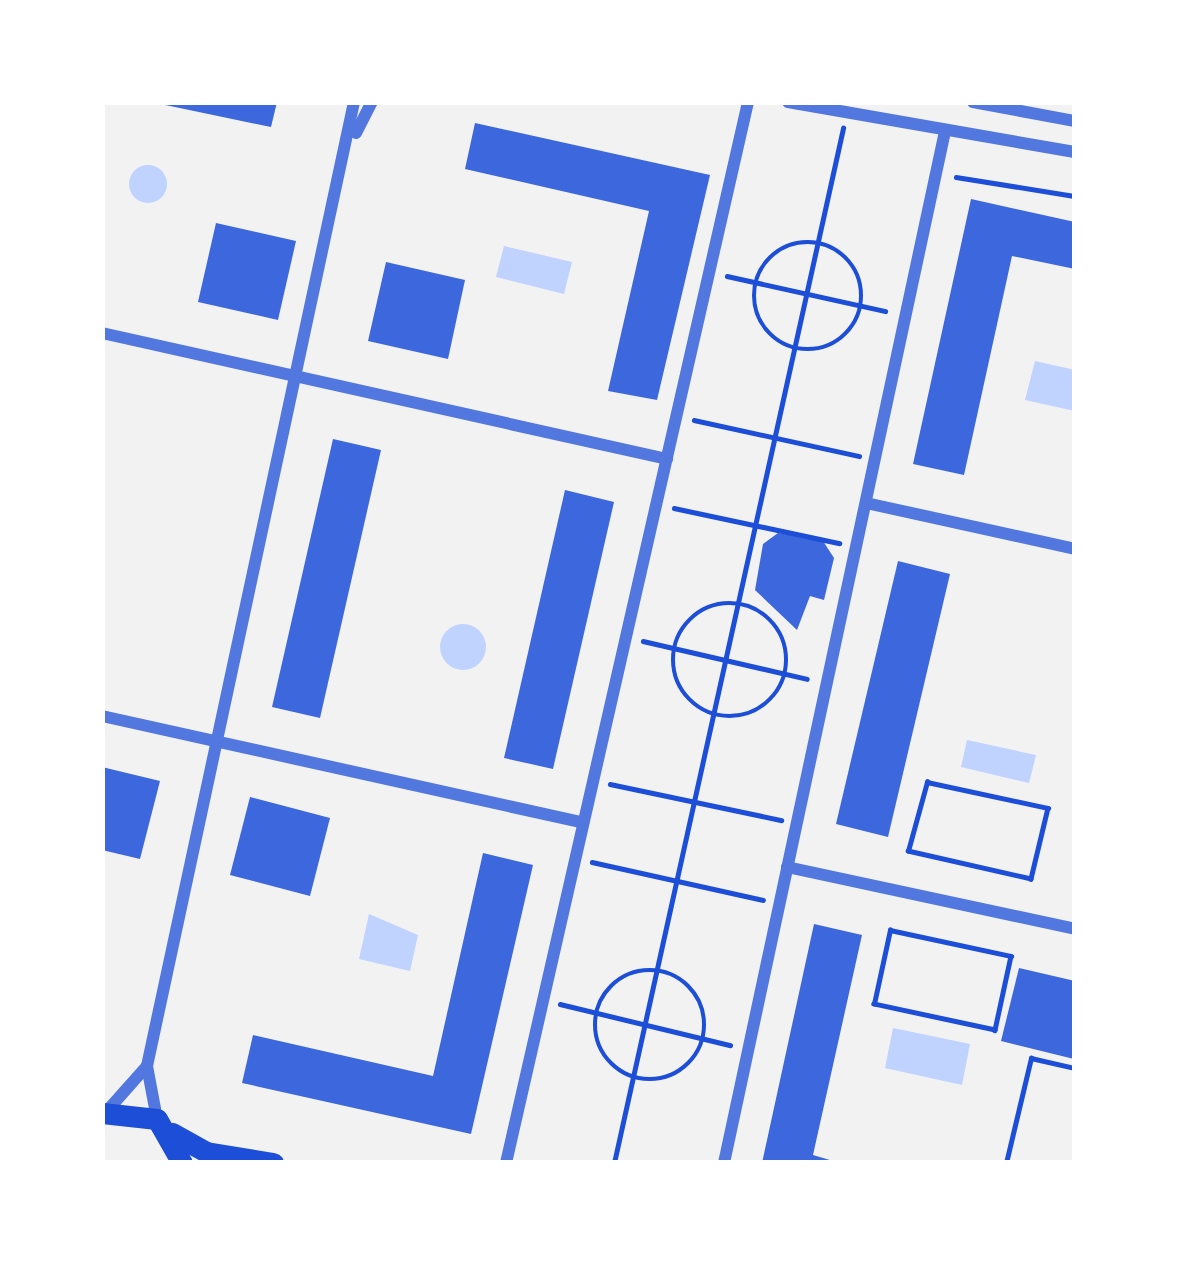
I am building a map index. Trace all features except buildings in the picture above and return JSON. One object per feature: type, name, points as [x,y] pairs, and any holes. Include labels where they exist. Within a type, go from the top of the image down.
[{"type":"main road","points":[[105,1112],[164,1125],[206,1152],[273,1163]]},
{"type":"main road","points":[[164,1125],[182,1163]]},
{"type":"street","points":[[354,102],[356,134]]},
{"type":"street","points":[[164,1125],[147,1066],[356,134],[372,102]]},
{"type":"street","points":[[506,1163],[748,102]]},
{"type":"street","points":[[788,102],[1075,152]]},
{"type":"street","points":[[973,102],[1075,121]]},
{"type":"street","points":[[724,1163],[945,130]]},
{"type":"street","points":[[102,333],[667,459]]},
{"type":"street","points":[[866,503],[1075,549]]},
{"type":"street","points":[[102,716],[584,823]]},
{"type":"street","points":[[787,868],[1075,929]]},
{"type":"street","points":[[105,1112],[147,1066]]},
{"type":"path","points":[[614,1163],[846,111]]},
{"type":"path","points":[[935,172],[1075,196]]},
{"type":"path","points":[[818,243],[858,274],[861,309],[843,338],[794,349],[763,327],[756,283],[782,248],[818,243]]},
{"type":"path","points":[[710,272],[861,309],[905,314]]},
{"type":"path","points":[[676,416],[874,460]]},
{"type":"path","points":[[656,505],[856,547]]},
{"type":"path","points":[[738,604],[779,632],[785,673],[758,710],[714,714],[677,682],[675,647],[699,612],[738,604]]},
{"type":"path","points":[[626,638],[826,683]]},
{"type":"path","points":[[593,781],[796,823]]},
{"type":"path","points":[[927,782],[1048,808],[1031,879],[908,851],[927,782]]},
{"type":"path","points":[[575,858],[779,903]]},
{"type":"path","points":[[890,930],[1011,956],[994,1030],[874,1004],[890,930]]},
{"type":"path","points":[[657,970],[699,1000],[704,1038],[672,1076],[633,1077],[597,1043],[597,1012],[622,978],[657,970]]},
{"type":"path","points":[[543,1000],[748,1050]]},
{"type":"path","points":[[1006,1163],[1030,1058],[1075,1068]]},
{"type":"water","points":[[148,165],[161,171],[167,184],[161,197],[148,203],[135,197],[129,184],[135,171]]},
{"type":"water","points":[[504,246],[572,262],[564,294],[496,277]]},
{"type":"water","points":[[1035,361],[1075,370],[1075,411],[1025,400]]},
{"type":"water","points":[[463,624],[480,630],[486,647],[480,664],[463,670],[446,664],[440,647],[446,630]]},
{"type":"water","points":[[967,740],[1036,755],[1029,783],[961,767]]},
{"type":"water","points":[[369,914],[418,935],[410,971],[359,959]]},
{"type":"water","points":[[893,1028],[970,1044],[962,1085],[885,1068]]}]
